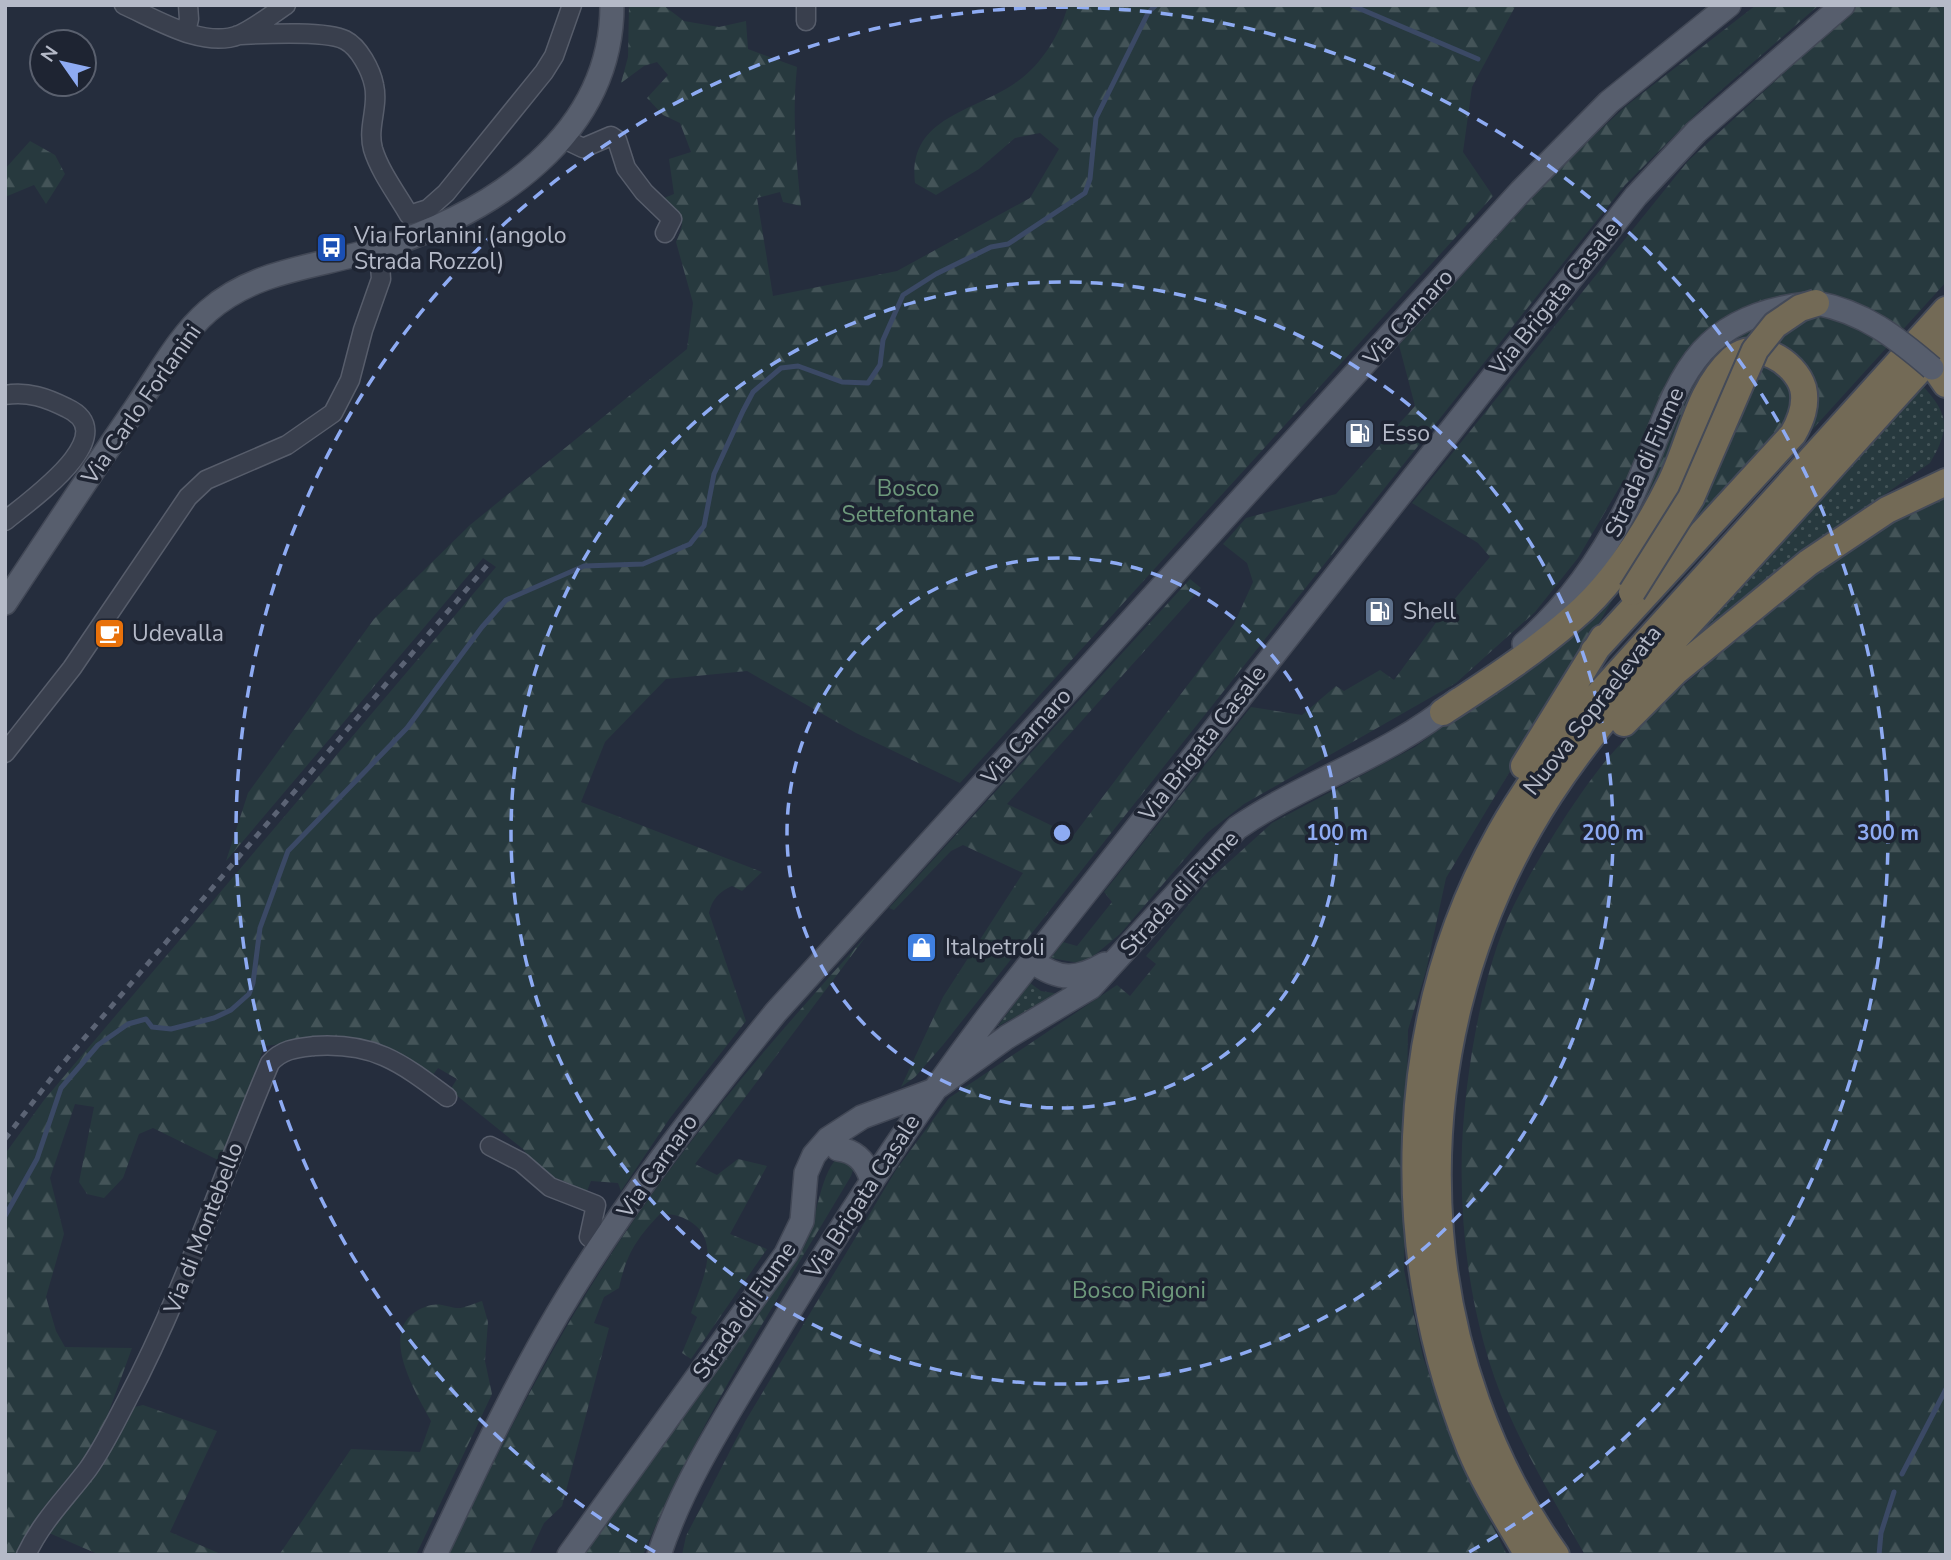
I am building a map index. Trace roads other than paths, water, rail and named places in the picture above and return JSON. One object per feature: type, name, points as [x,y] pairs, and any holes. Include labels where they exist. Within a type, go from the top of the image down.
[{"type":"highway","points":[[1467,932],[1486,841],[1522,771],[1691,498],[1762,339],[1775,325],[1800,308],[1816,303]]},
{"type":"highway","name":"Nuova Sopraelevata","points":[[1528,1555],[1471,1450],[1436,1348],[1418,1249],[1414,1133],[1429,1029],[1467,932],[1500,834],[1540,769],[1640,645],[1946,310]]},
{"type":"highway","name":"Nuova Sopraelevata","points":[[1556,1555],[1519,1496],[1490,1436],[1457,1339],[1441,1249],[1436,1189],[1443,1081],[1463,982],[1467,932],[1550,794],[1607,717],[1946,341]]},
{"type":"highway","points":[[1443,712],[1493,679],[1574,618],[1615,571],[1672,481],[1709,389],[1733,358],[1744,350],[1754,349],[1786,364],[1796,375],[1804,396],[1800,421],[1793,434],[1594,651]]},
{"type":"highway","points":[[1467,932],[1557,805],[1632,713],[1675,671],[1799,570],[1887,510],[1946,463]]},
{"type":"highway","points":[[1887,510],[1946,482]]},
{"type":"main road","name":"Via Carlo Forlanini","points":[[5,603],[166,364],[208,311],[239,290],[267,277],[306,265],[379,249],[453,222],[493,199],[532,170],[562,138],[590,96],[612,29],[612,5]]},
{"type":"main road","name":"Via Carnaro","points":[[435,1555],[524,1373],[601,1247],[709,1094],[776,1012],[1452,267],[1609,102],[1729,5]]},
{"type":"main road","name":"Via Brigata Casale","points":[[659,1555],[670,1524],[712,1440],[871,1178],[932,1091],[1636,196],[1696,132],[1843,5]]},
{"type":"main road","name":"Strada di Fiume","points":[[569,1555],[786,1254],[802,1221],[806,1173],[814,1155],[828,1139],[862,1117],[932,1091],[1007,1037],[1091,987],[1237,828],[1257,815],[1378,755],[1443,712],[1520,648],[1559,610],[1607,545],[1635,491],[1684,373],[1699,352],[1731,325],[1751,315],[1781,307],[1816,303],[1837,307],[1881,326],[1941,376]]},
{"type":"main road","points":[[1032,961],[1055,976],[1070,978],[1086,975],[1123,954]]},
{"type":"main road","points":[[802,1221],[821,1170],[838,1149],[932,1091]]},
{"type":"main road","points":[[838,1149],[850,1150],[857,1156],[867,1167],[871,1178]]},
{"type":"street","points":[[124,5],[186,32],[206,37],[324,36],[345,40],[356,49],[374,84],[375,107],[370,127],[373,148],[409,215],[428,209],[446,193],[544,72],[554,56],[572,5]]},
{"type":"street","points":[[186,32],[190,19],[188,5]]},
{"type":"street","points":[[238,35],[286,5]]},
{"type":"street","points":[[562,138],[583,148],[611,136],[617,140],[626,168],[644,192],[672,219],[665,233]]},
{"type":"street","points":[[5,753],[72,668],[188,498],[206,480],[287,445],[333,413],[350,380],[363,330],[381,279],[379,249]]},
{"type":"street","points":[[5,395],[27,393],[50,399],[72,410],[84,421],[86,433],[79,453],[5,521]]},
{"type":"street","points":[[5,510],[29,501]]},
{"type":"street","name":"Via di Montebello","points":[[26,1555],[37,1532],[94,1459],[152,1351],[259,1088],[276,1056],[301,1047],[356,1046],[407,1069],[447,1097]]},
{"type":"street","points":[[490,1146],[521,1161],[550,1187],[596,1205],[589,1237],[601,1247]]},
{"type":"waterway","points":[[5,1216],[37,1159],[61,1088],[98,1045],[128,1024],[146,1019],[152,1027],[171,1029],[214,1018],[231,1010],[249,994],[253,983],[260,928],[288,851],[407,728],[482,627],[506,600],[584,566],[643,564],[690,544],[704,526],[714,474],[753,392],[781,368],[798,366],[842,382],[868,383],[880,365],[883,340],[903,295],[936,274],[991,247],[1008,244],[1085,193],[1090,179],[1096,118],[1148,13],[1156,5]]},
{"type":"waterway","points":[[1351,5],[1478,59]]},
{"type":"waterway","points":[[1902,1474],[1946,1389]]},
{"type":"waterway","points":[[1879,1555],[1881,1533],[1894,1492]]},
{"type":"railway","points":[[5,1139],[59,1068],[490,562]]},
{"type":"place","name":"Via Forlanini (angolo Strada Rozzol)","points":[[331,248]]},
{"type":"place","name":"Esso","points":[[1359,433]]},
{"type":"place","name":"Shell","points":[[1380,611]]},
{"type":"place","name":"Udevalla","points":[[109,633]]},
{"type":"place","name":"Italpetroli","points":[[922,947]]},
{"type":"park label","name":"Bosco Settefontane","points":[[908,501]]},
{"type":"park label","name":"Bosco Rigoni","points":[[1139,1290]]}]
